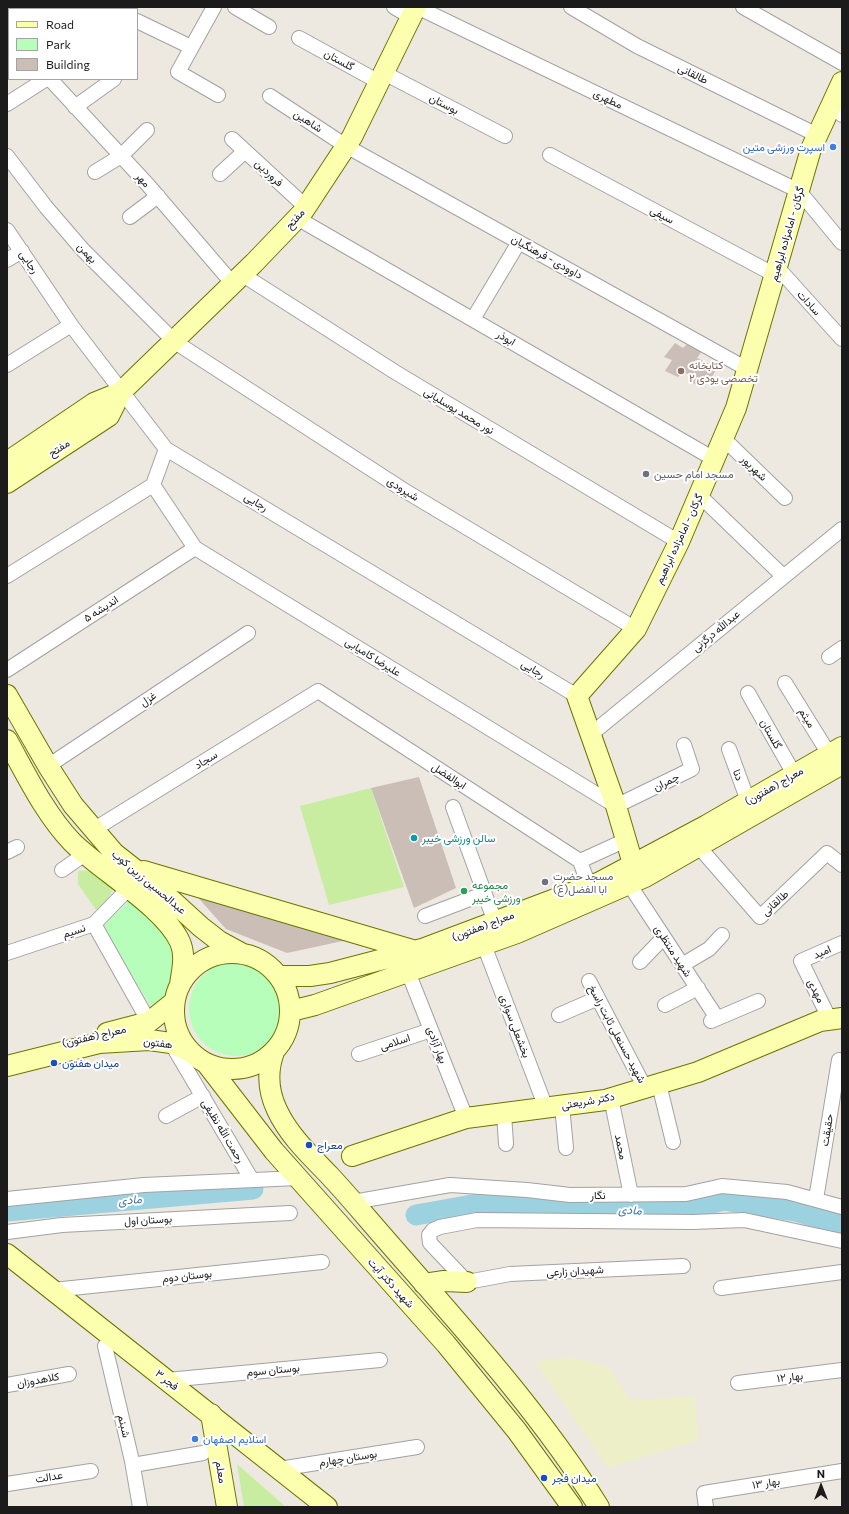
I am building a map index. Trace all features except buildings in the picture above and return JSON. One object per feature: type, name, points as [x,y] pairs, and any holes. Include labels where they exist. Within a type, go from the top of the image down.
[{"type":"main road","name":"مفتح","points":[[7,462],[94,403],[121,392],[175,342],[238,280],[301,212],[346,146],[415,10]]},
{"type":"main road","name":"گرکان - امامزاده ابراهیم","points":[[577,696],[636,629],[679,542],[736,408],[811,149],[818,136],[837,109],[842,82]]},
{"type":"main road","name":"مفتح","points":[[7,483],[109,416],[121,392]]},
{"type":"main road","name":"عبدالحسین زرین کوب","points":[[7,695],[48,766],[93,830],[114,853],[156,886],[201,927],[219,941],[241,953]]},
{"type":"main road","points":[[577,696],[616,806],[633,864]]},
{"type":"main road","name":"عبدالحسین زرین کوب","points":[[7,740],[51,814],[71,841],[163,918],[180,942],[183,956],[177,993]]},
{"type":"main road","name":"معراج (هفتون)","points":[[280,976],[310,976],[330,973],[416,951],[589,886],[633,864],[794,774],[837,758]]},
{"type":"main road","name":"معراج (هفتون)","points":[[291,1011],[314,1005],[517,933],[646,877],[699,846],[837,758]]},
{"type":"main road","points":[[132,868],[416,951]]},
{"type":"main road","points":[[180,942],[187,947],[199,943],[203,935],[201,927]]},
{"type":"main road","points":[[274,1052],[259,1062],[242,1068],[223,1068],[198,1057],[180,1037],[174,1020],[177,993],[191,970],[206,959],[223,953],[241,953],[256,957],[280,976],[286,987],[291,1011],[286,1033],[274,1052],[269,1066],[270,1085],[277,1110],[292,1134],[445,1308],[538,1419],[599,1507]]},
{"type":"main road","points":[[310,976],[304,983],[304,992],[314,1005]]},
{"type":"main road","name":"معراج (هفتون)","points":[[7,1056],[149,1022],[177,993]]},
{"type":"main road","name":"دکتر شریعتی","points":[[352,1156],[466,1118],[611,1098],[698,1072],[820,1021],[836,1019]]},
{"type":"main road","name":"هفتون","points":[[99,1043],[148,1040],[171,1043],[198,1057]]},
{"type":"main road","name":"معراج (هفتون)","points":[[7,1066],[99,1043]]},
{"type":"main road","name":"شهید دکتر آیت","points":[[198,1057],[235,1099],[274,1151],[446,1344],[517,1431],[572,1507]]},
{"type":"main road","points":[[235,1099],[240,1082],[247,1078],[260,1076],[270,1085]]},
{"type":"main road","name":"فجر ۳","points":[[7,1254],[327,1507]]},
{"type":"main road","points":[[424,1284],[444,1281],[467,1282]]},
{"type":"main road","points":[[445,1308],[454,1293],[467,1282]]},
{"type":"main road","name":"معلم","points":[[211,1414],[227,1507]]},
{"type":"street","points":[[214,7],[178,72],[218,95]]},
{"type":"street","points":[[235,7],[269,27]]},
{"type":"street","name":"مطهری","points":[[394,7],[415,10],[799,191]]},
{"type":"street","name":"طالقانی","points":[[571,7],[637,46],[818,136]]},
{"type":"street","points":[[743,7],[842,63]]},
{"type":"street","points":[[138,21],[191,47]]},
{"type":"street","name":"گلستان","points":[[299,38],[381,77]]},
{"type":"street","name":"بوستان","points":[[381,77],[505,136]]},
{"type":"street","points":[[7,104],[44,80]]},
{"type":"street","name":"مهر","points":[[51,80],[238,280]]},
{"type":"street","points":[[75,107],[113,80]]},
{"type":"street","name":"شاهین","points":[[270,96],[346,146]]},
{"type":"street","points":[[95,172],[121,156],[147,130]]},
{"type":"street","name":"فروردین","points":[[232,139],[245,151],[301,212]]},
{"type":"street","name":"داوودی - فرهنگیان","points":[[346,146],[747,369]]},
{"type":"street","points":[[220,174],[245,151]]},
{"type":"street","name":"بهمن","points":[[7,156],[46,207],[83,250],[175,342]]},
{"type":"street","name":"سیفی","points":[[550,156],[776,271]]},
{"type":"street","points":[[799,191],[842,243]]},
{"type":"street","points":[[130,217],[158,196]]},
{"type":"street","name":"ابوذر","points":[[301,212],[473,320],[714,459]]},
{"type":"street","name":"رجایی","points":[[7,230],[71,325],[166,449],[577,696]]},
{"type":"street","points":[[473,320],[519,242]]},
{"type":"street","points":[[7,260],[22,251]]},
{"type":"street","name":"سادات","points":[[776,271],[842,339]]},
{"type":"street","name":"نور محمد یوسلیانی","points":[[238,280],[679,542]]},
{"type":"street","points":[[7,364],[71,325]]},
{"type":"street","name":"شیرودی","points":[[175,342],[402,489],[636,629]]},
{"type":"street","name":"شهریور","points":[[723,438],[785,498]]},
{"type":"street","points":[[7,576],[153,485],[166,449]]},
{"type":"street","name":"علیرضا کامیابی","points":[[153,485],[195,548],[616,806]]},
{"type":"street","points":[[699,495],[783,576]]},
{"type":"street","name":"عبدالله درگزنی","points":[[590,735],[842,528]]},
{"type":"street","name":"اندیشه ۵","points":[[7,670],[195,548]]},
{"type":"street","name":"غزل","points":[[48,766],[248,633]]},
{"type":"street","points":[[829,657],[842,648]]},
{"type":"street","name":"میثم","points":[[785,683],[837,758]]},
{"type":"street","name":"سجاد","points":[[93,830],[318,691]]},
{"type":"street","name":"ابوالفضل","points":[[318,691],[580,861]]},
{"type":"street","name":"گلستان","points":[[748,693],[794,774]]},
{"type":"street","name":"چمران","points":[[616,806],[692,770],[684,745]]},
{"type":"street","name":"دنا","points":[[729,749],[748,801]]},
{"type":"street","points":[[453,808],[495,922]]},
{"type":"street","points":[[589,886],[580,861],[626,840]]},
{"type":"street","name":"طالقانی","points":[[699,846],[760,917],[827,853],[842,865]]},
{"type":"street","points":[[62,870],[85,854]]},
{"type":"street","name":"شهید منتظری","points":[[629,884],[698,988],[714,1020],[758,1001]]},
{"type":"street","name":"نسیم","points":[[7,953],[94,924],[128,889]]},
{"type":"street","points":[[425,916],[478,896]]},
{"type":"street","points":[[94,924],[149,1022]]},
{"type":"street","points":[[682,965],[709,949],[722,935]]},
{"type":"street","points":[[640,962],[664,937]]},
{"type":"street","name":"امید","points":[[801,961],[842,943]]},
{"type":"street","name":"بخشعلی سواری","points":[[484,945],[554,1107],[566,1148]]},
{"type":"street","name":"مهدی","points":[[801,961],[836,1019]]},
{"type":"street","name":"بهار آزادی","points":[[408,972],[466,1118]]},
{"type":"street","name":"شهید حسنعلی ثابت راسخ","points":[[589,981],[652,1086],[673,1142]]},
{"type":"street","points":[[665,1005],[698,988]]},
{"type":"street","points":[[559,1015],[598,998]]},
{"type":"street","name":"اسلامی","points":[[359,1054],[431,1030]]},
{"type":"street","name":"رحمت الله نظیفی","points":[[171,1043],[252,1180]]},
{"type":"street","name":"حقیقت","points":[[816,1199],[838,1089],[839,1060]]},
{"type":"street","points":[[166,1116],[203,1096]]},
{"type":"street","name":"محمد","points":[[611,1098],[631,1195]]},
{"type":"street","points":[[504,1113],[506,1144]]},
{"type":"street","points":[[7,1199],[144,1185],[298,1178]]},
{"type":"street","name":"نگار","points":[[353,1202],[450,1185],[527,1190],[570,1195],[686,1194],[722,1186],[787,1192],[842,1207]]},
{"type":"street","name":"بوستان اول","points":[[7,1232],[62,1225],[290,1213]]},
{"type":"street","points":[[467,1282],[430,1243],[429,1235],[433,1230],[477,1220],[693,1222],[744,1220],[842,1241]]},
{"type":"street","name":"بوستان دوم","points":[[52,1290],[322,1262]]},
{"type":"street","name":"شهیدان زارعی","points":[[467,1282],[510,1274],[683,1266]]},
{"type":"street","points":[[721,1288],[842,1272]]},
{"type":"street","name":"شبنم","points":[[105,1346],[133,1465],[140,1507]]},
{"type":"street","name":"بوستان سوم","points":[[167,1380],[380,1360]]},
{"type":"street","name":"بهار ۱۲","points":[[738,1383],[842,1370]]},
{"type":"street","name":"کلاهدوزان","points":[[7,1385],[69,1374]]},
{"type":"street","name":"بوستان چهارم","points":[[280,1469],[416,1447]]},
{"type":"street","points":[[133,1465],[204,1453]]},
{"type":"street","name":"عدالت","points":[[7,1484],[91,1471]]},
{"type":"street","name":"بهار ۱۳","points":[[706,1507],[704,1493],[842,1471]]},
{"type":"green space","points":[[371,788],[404,887],[329,905],[300,806]]},
{"type":"green space","points":[[92,870],[113,889],[106,903],[96,910],[78,884],[78,871]]},
{"type":"green space","points":[[129,901],[161,919],[178,944],[174,991],[153,1010],[101,927]]},
{"type":"green space","points":[[236,962],[254,966],[269,976],[279,991],[283,1009],[279,1027],[269,1042],[254,1052],[236,1056],[218,1052],[203,1042],[193,1027],[189,1009],[193,991],[203,976],[218,966]]},
{"type":"green space","points":[[572,1357],[609,1368],[630,1400],[695,1397],[698,1440],[608,1468],[535,1362]]},
{"type":"green space","points":[[237,1464],[286,1507],[244,1507]]},
{"type":"waterway","name":"مادی","points":[[7,1211],[253,1189]]},
{"type":"waterway","name":"مادی","points":[[416,1215],[483,1203],[555,1204],[643,1211],[684,1210],[724,1200],[795,1211],[842,1225]]},
{"type":"place","name":"اسپرت ورزشی متین","points":[[833,147]]},
{"type":"place","name":"کتابخانه تخصصی یودی ۲","points":[[681,371]]},
{"type":"place","name":"مسجد امام حسین","points":[[646,474]]},
{"type":"place","name":"سالن ورزشی خیبر","points":[[414,838]]},
{"type":"place","name":"مسجد حضرت ابا الفضل(ع)","points":[[545,882]]},
{"type":"place","name":"مجموعه ورزشی خیبر","points":[[464,891]]},
{"type":"place","name":"میدان هفتون","points":[[54,1063]]},
{"type":"place","name":"معراج","points":[[309,1145]]},
{"type":"place","name":"اسلایم اصفهان","points":[[195,1439]]},
{"type":"place","name":"میدان فجر","points":[[544,1478]]}]
